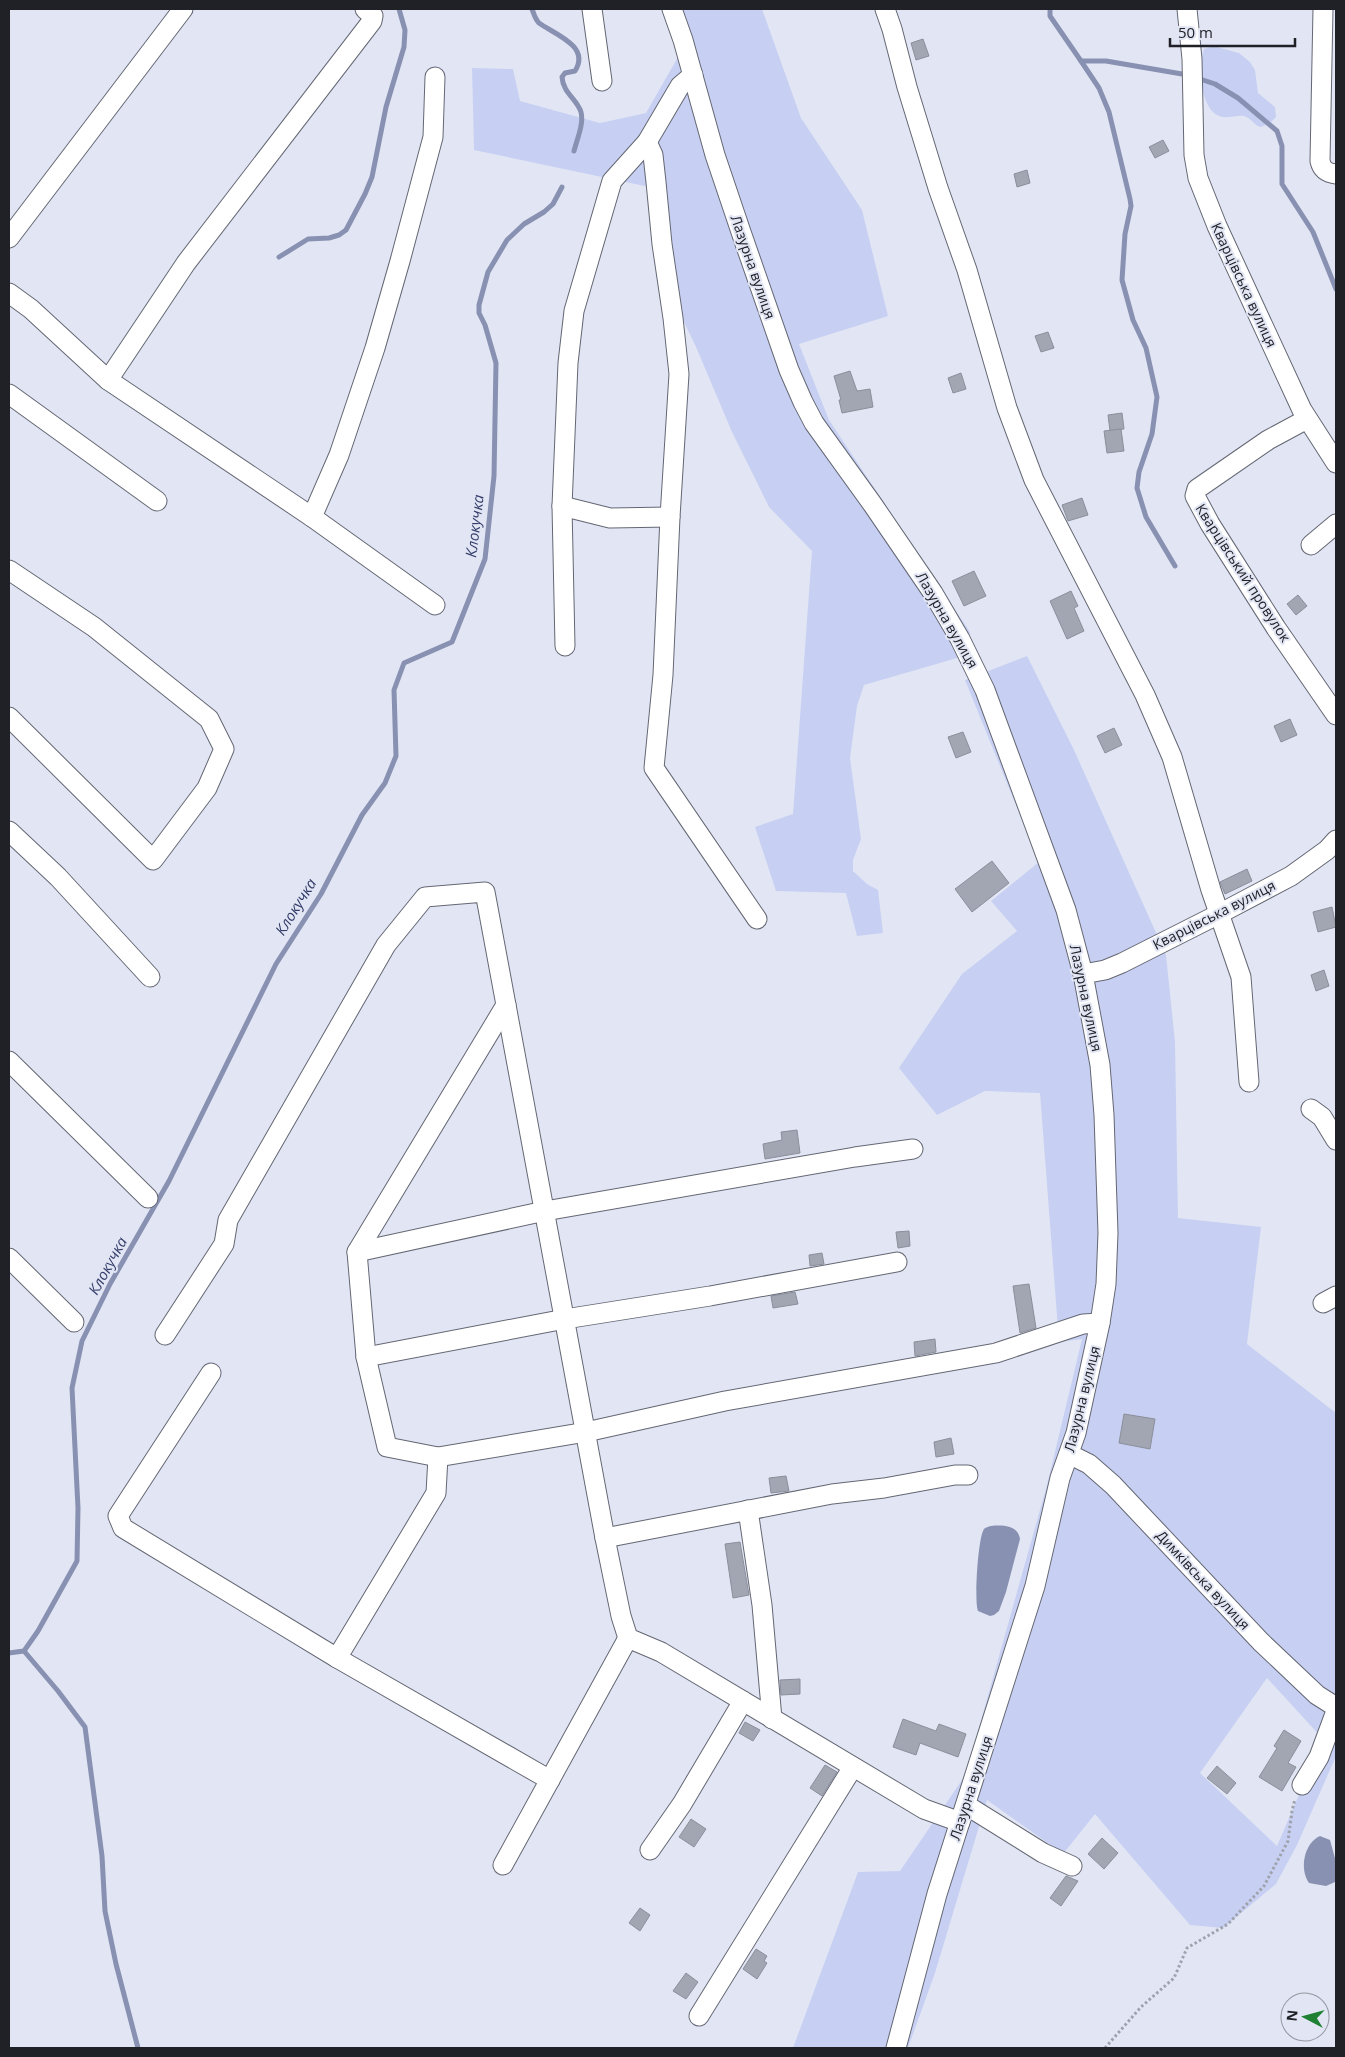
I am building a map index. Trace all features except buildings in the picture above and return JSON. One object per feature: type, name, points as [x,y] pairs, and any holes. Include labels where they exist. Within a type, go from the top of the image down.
[{"type":"street","points":[[9,238],[182,9]]},
{"type":"street","points":[[108,380],[148,318],[198,247],[372,21],[373,16],[365,9]]},
{"type":"street","points":[[592,9],[602,81]]},
{"type":"street","name":"Лазурна вулиця","points":[[672,9],[740,232],[789,370],[803,402],[814,423],[925,581],[943,609],[978,673],[1066,910],[1083,974],[1096,1039],[1104,1115],[1108,1233],[1106,1284],[1100,1323],[1076,1433],[1060,1478],[1035,1586],[930,1918],[896,2048]]},
{"type":"street","points":[[885,9],[938,188],[967,270],[1013,424],[1041,495],[1092,590],[1160,728],[1172,757],[1219,914],[1239,968],[1243,988],[1249,1082]]},
{"type":"street","name":"Кварцівська вулиця","points":[[1187,9],[1192,59],[1194,155],[1198,178],[1217,226],[1307,419],[1336,463]]},
{"type":"street","points":[[1323,9],[1320,161],[1324,170],[1336,174]]},
{"type":"street","points":[[565,646],[562,506],[568,363],[574,311],[612,181],[647,142],[680,86],[693,75]]},
{"type":"street","points":[[312,517],[340,455],[375,348],[400,261],[433,137],[436,77]]},
{"type":"street","points":[[647,142],[652,155],[656,182],[679,374],[663,675],[654,768],[757,919]]},
{"type":"street","points":[[9,293],[31,309],[108,380],[312,517],[435,605]]},
{"type":"street","points":[[9,394],[157,500]]},
{"type":"street","name":"Кварцівський провулок","points":[[1307,419],[1260,445],[1197,489],[1194,496],[1233,561],[1336,714]]},
{"type":"street","points":[[562,506],[610,518],[670,517]]},
{"type":"street","points":[[1311,545],[1336,524]]},
{"type":"street","points":[[9,570],[94,627],[209,719],[224,749],[207,788],[153,860],[9,717]]},
{"type":"street","points":[[9,831],[58,877],[150,978]]},
{"type":"street","name":"Кварцівська вулиця","points":[[1083,974],[1105,970],[1122,963],[1291,876],[1327,850],[1336,840]]},
{"type":"street","points":[[165,1336],[224,1244],[228,1220],[386,945],[425,897],[485,892],[605,1538],[621,1616],[628,1638],[503,1865]]},
{"type":"street","points":[[506,1005],[357,1252],[366,1357],[387,1447],[438,1457],[586,1432],[725,1401],[996,1353],[1083,1324],[1100,1323]]},
{"type":"street","points":[[9,1061],[148,1198]]},
{"type":"street","points":[[1311,1109],[1322,1117],[1336,1140]]},
{"type":"street","points":[[357,1252],[545,1211],[855,1157],[913,1149]]},
{"type":"street","points":[[9,1258],[74,1322]]},
{"type":"street","points":[[366,1357],[565,1319],[710,1296],[897,1262]]},
{"type":"street","points":[[212,1373],[118,1516],[123,1528],[337,1658],[550,1780]]},
{"type":"street","name":"Димківська вулиця","points":[[1070,1454],[1082,1459],[1097,1470],[1208,1584],[1261,1642],[1317,1695],[1336,1707]]},
{"type":"street","points":[[337,1658],[436,1493],[438,1457]]},
{"type":"street","points":[[605,1538],[832,1494],[968,1474]]},
{"type":"street","points":[[748,1510],[762,1605],[772,1719]]},
{"type":"street","points":[[628,1638],[661,1652],[924,1809],[963,1814],[1072,1866]]},
{"type":"street","points":[[650,1850],[682,1804],[743,1701]]},
{"type":"street","points":[[1302,1785],[1319,1757],[1336,1711]]},
{"type":"street","points":[[699,2016],[853,1767]]},
{"type":"path","points":[[1105,2048],[1141,2007],[1174,1978],[1187,1948],[1228,1924],[1264,1886],[1288,1841],[1293,1806],[1302,1785]]},
{"type":"shaded area","points":[[665,9],[762,9],[801,118],[862,210],[888,316],[799,344],[829,420],[970,632],[964,656],[864,685],[857,706],[850,758],[861,839],[853,860],[853,871],[867,884],[878,890],[883,933],[857,936],[846,893],[776,891],[755,827],[793,814],[812,551],[769,507],[732,432],[696,347],[663,278],[654,188],[474,150],[472,68],[513,69],[520,101],[600,123],[646,113],[678,57]]},
{"type":"shaded area","points":[[1213,46],[1239,53],[1250,62],[1255,70],[1258,93],[1275,107],[1276,117],[1269,124],[1260,127],[1244,116],[1224,117],[1217,115],[1211,110],[1202,85],[1201,65],[1204,49]]},
{"type":"shaded area","points":[[1027,656],[1074,750],[1166,955],[1175,1042],[1178,1218],[1261,1227],[1247,1344],[1336,1413],[1336,1756],[1297,1845],[1276,1884],[1223,1928],[1190,1925],[1095,1814],[1063,1854],[987,1800],[935,1973],[908,2048],[793,2048],[858,1872],[900,1871],[966,1774],[1047,1485],[1082,1339],[1059,1342],[1040,1093],[985,1091],[937,1115],[899,1068],[962,974],[1017,931],[991,901],[1039,862],[965,680]],"holes":[[[1267,1678],[1323,1739],[1277,1846],[1200,1773]]]},
{"type":"shaded area","points":[[986,1527],[1013,1528],[1019,1534],[1020,1539],[999,1611],[990,1616],[978,1611],[976,1596],[978,1556],[982,1534]]},
{"type":"shaded area","points":[[1320,1836],[1330,1840],[1336,1862],[1335,1882],[1326,1886],[1309,1883],[1304,1871],[1307,1850],[1310,1844]]},
{"type":"waterway","points":[[279,257],[308,239],[329,238],[339,235],[346,230],[365,194],[372,177],[386,107],[404,47],[405,30],[399,9]]},
{"type":"waterway","name":"Клокучка","points":[[532,9],[539,23],[569,42],[578,54],[579,62],[575,71],[565,73],[562,77],[567,92],[579,107],[582,117],[574,151]]},
{"type":"waterway","points":[[1050,9],[1050,16],[1081,61],[1106,61],[1188,75]]},
{"type":"waterway","points":[[1081,61],[1099,88],[1109,112],[1130,199],[1131,206],[1125,234],[1122,280],[1133,320],[1146,348],[1157,397],[1152,434],[1139,472],[1137,488],[1146,517],[1175,566]]},
{"type":"waterway","points":[[1197,78],[1215,84],[1238,98],[1277,131],[1282,146],[1282,184],[1313,232],[1336,289]]},
{"type":"waterway","name":"Клокучка","points":[[9,1653],[24,1651],[38,1631],[77,1561],[78,1508],[72,1388],[82,1341],[110,1284],[169,1181],[276,964],[321,894],[362,815],[385,783],[396,756],[394,690],[404,663],[452,642],[485,559],[494,476],[496,363],[485,325],[479,313],[479,305],[488,272],[507,240],[524,224],[553,204],[562,187]]},
{"type":"waterway","points":[[24,1651],[85,1727],[102,1856],[105,1911],[116,1964],[138,2048]]}]
